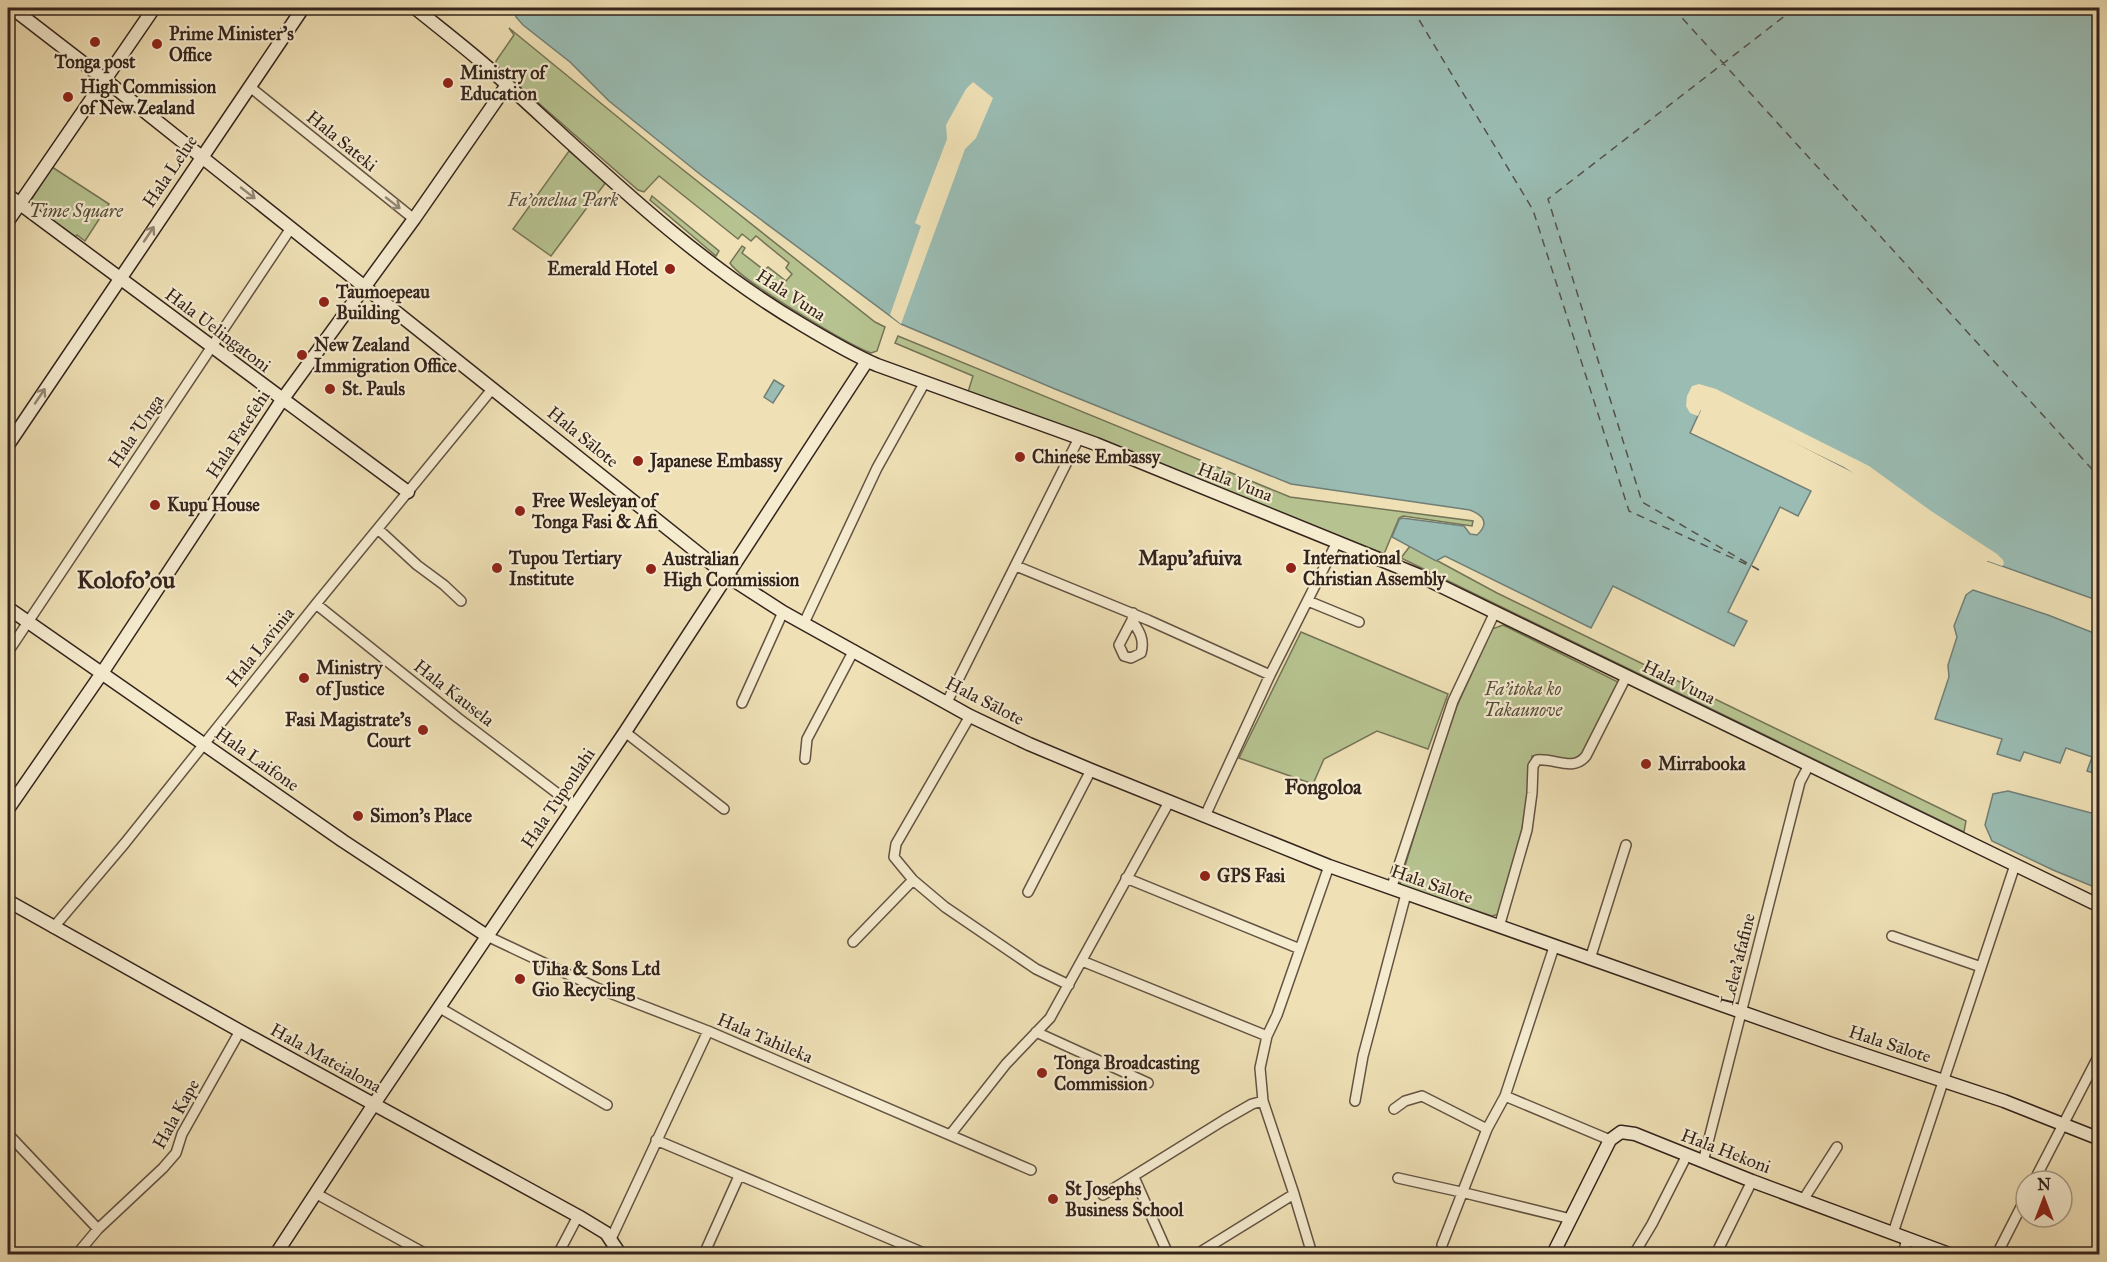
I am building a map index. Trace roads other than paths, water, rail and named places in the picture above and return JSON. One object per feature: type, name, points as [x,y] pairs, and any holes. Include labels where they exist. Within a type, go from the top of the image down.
[{"type":"main road","name":"Hala Sālote","points":[[12,8],[727,576],[783,612],[970,716],[1091,770],[1329,866],[1554,947],[2004,1101],[2100,1139]]},
{"type":"main road","points":[[8,221],[154,8]]},
{"type":"main road","name":"Hala Lelue","points":[[8,445],[303,8]]},
{"type":"main road","name":"Hala Vuna","points":[[415,8],[507,85],[615,183],[718,268],[769,305],[867,361],[1079,438],[1418,575],[2100,906]]},
{"type":"main road","name":"Hala Fatefehi","points":[[8,809],[102,673],[282,400],[414,219],[507,85]]},
{"type":"main road","name":"Hala Uelingatoni","points":[[8,195],[408,492]]},
{"type":"main road","name":"Hala Tupoulahi","points":[[279,1253],[315,1193],[625,732],[867,361]]},
{"type":"main road","name":"Hala Laifone","points":[[8,608],[353,847],[487,936]]},
{"type":"main road","name":"Hala Mateialona","points":[[8,901],[578,1216],[606,1233],[620,1254]]},
{"type":"main road","name":"Hala Hekoni","points":[[1610,1140],[1621,1132],[1629,1132],[1702,1162],[1949,1254]]},
{"type":"main road","points":[[1553,1254],[1610,1140]]},
{"type":"street","name":"Hala Sateki","points":[[250,87],[414,219]]},
{"type":"street","name":"Hala 'Unga","points":[[8,652],[291,228]]},
{"type":"street","points":[[804,623],[877,468],[925,382]]},
{"type":"street","name":"Hala Lavinia","points":[[54,927],[125,843],[493,388]]},
{"type":"street","points":[[946,702],[1079,438]]},
{"type":"street","points":[[378,529],[461,601]]},
{"type":"street","points":[[1205,816],[1270,675],[1337,542]]},
{"type":"street","points":[[1016,566],[1270,675]]},
{"type":"street","points":[[1308,601],[1359,622]]},
{"type":"street","name":"Hala Kausela","points":[[316,604],[458,718],[574,806]]},
{"type":"street","points":[[742,703],[783,612]]},
{"type":"street","points":[[1391,889],[1453,701],[1495,612]]},
{"type":"street","points":[[805,759],[807,739],[854,650]]},
{"type":"street","points":[[1499,927],[1527,830],[1533,766],[1537,760],[1544,759],[1574,765],[1581,763],[1626,677]]},
{"type":"street","points":[[970,716],[896,844],[894,857],[913,880],[945,907],[1036,969],[1069,985]]},
{"type":"street","points":[[625,732],[724,809]]},
{"type":"street","name":"Lelea’afafine","points":[[1702,1162],[1800,782],[1809,765]]},
{"type":"street","points":[[1028,892],[1091,770]]},
{"type":"street","points":[[950,1135],[1006,1064],[1050,1018],[1169,802]]},
{"type":"street","points":[[1590,959],[1626,845]]},
{"type":"street","points":[[1893,1233],[2015,865]]},
{"type":"street","points":[[1312,1254],[1263,1101],[1260,1068],[1267,1036],[1277,1015],[1329,866]]},
{"type":"street","points":[[1126,878],[1300,949]]},
{"type":"street","points":[[853,942],[913,880]]},
{"type":"street","points":[[1355,1101],[1363,1056],[1406,894]]},
{"type":"street","name":"Hala Tahileka","points":[[487,936],[597,988],[708,1031],[1031,1170]]},
{"type":"street","points":[[1892,936],[1981,967]]},
{"type":"street","points":[[1442,1245],[1461,1191],[1487,1129],[1505,1096],[1554,947]]},
{"type":"street","points":[[1082,961],[1267,1036]]},
{"type":"street","points":[[440,1008],[607,1105]]},
{"type":"street","name":"Hala Kape","points":[[77,1254],[98,1229],[176,1153],[182,1134],[240,1031]]},
{"type":"street","points":[[610,1241],[708,1031]]},
{"type":"street","points":[[1036,1032],[1148,1083]]},
{"type":"street","points":[[2040,1169],[2100,1053]]},
{"type":"street","points":[[1394,1109],[1405,1101],[1422,1096],[1487,1129]]},
{"type":"street","points":[[1505,1096],[1610,1140]]},
{"type":"street","points":[[1103,1195],[1224,1120],[1252,1104],[1263,1101]]},
{"type":"street","points":[[8,1134],[98,1229]]},
{"type":"street","points":[[656,1140],[926,1254]]},
{"type":"street","points":[[1803,1200],[1837,1147]]},
{"type":"street","points":[[1634,1254],[1687,1155]]},
{"type":"street","points":[[704,1254],[739,1176]]},
{"type":"street","points":[[1134,1177],[1168,1254]]},
{"type":"street","points":[[1398,1178],[1461,1191],[1571,1219]]},
{"type":"street","points":[[1716,1254],[1752,1181]]},
{"type":"street","points":[[315,1193],[426,1254]]},
{"type":"street","points":[[1197,1254],[1294,1194]]},
{"type":"street","points":[[558,1254],[578,1216]]},
{"type":"street","points":[[1997,1254],[2014,1221]]},
{"type":"street","points":[[1903,1254],[1907,1239]]},
{"type":"water","points":[[514,8],[2099,8],[2099,601],[1988,561],[1871,481],[1705,396],[1696,403],[1700,411],[1690,433],[1811,491],[1798,516],[1780,507],[1728,612],[1747,621],[1734,646],[1613,586],[1591,628],[1445,556],[1436,561],[1392,537],[1402,518],[1464,526],[1470,534],[1477,535],[1484,523],[1478,514],[1470,510],[1291,484],[901,324],[701,175],[609,101],[570,62],[523,25],[516,17]]},
{"type":"water","points":[[774,380],[784,386],[773,403],[764,397]]},
{"type":"water","points":[[1973,590],[2099,635],[2099,775],[2087,771],[2092,757],[2066,748],[2060,763],[2024,752],[2020,761],[1997,754],[2002,739],[1935,719],[1949,677],[1948,665],[1957,637],[1954,626],[1966,595]]},
{"type":"water","points":[[2008,791],[2099,815],[2099,889],[1992,841],[1985,825],[1993,794]]},
{"type":"place","name":"Tonga post","points":[[95,42]]},
{"type":"place","name":"Prime Minister's Office","points":[[157,44]]},
{"type":"place","name":"Ministry of Education","points":[[448,83]]},
{"type":"place","name":"High Commission of New Zealand","points":[[68,97]]},
{"type":"place","name":"Emerald Hotel","points":[[670,269]]},
{"type":"place","name":"Taumoepeau Building","points":[[324,302]]},
{"type":"place","name":"New Zealand Immigration Office","points":[[302,355]]},
{"type":"place","name":"St. Pauls","points":[[330,389]]},
{"type":"place","name":"Chinese Embassy","points":[[1020,457]]},
{"type":"place","name":"Japanese Embassy","points":[[638,461]]},
{"type":"place","name":"Kupu House","points":[[155,505]]},
{"type":"place","name":"Free Wesleyan of Tonga Fasi & Afi","points":[[520,511]]},
{"type":"place","name":"Tupou Tertiary Institute","points":[[497,568]]},
{"type":"place","name":"International Christian Assembly","points":[[1291,568]]},
{"type":"place","name":"Australian High Commission","points":[[651,569]]},
{"type":"place","name":"Ministry of Justice","points":[[304,678]]},
{"type":"place","name":"Fasi Magistrate's Court","points":[[423,730]]},
{"type":"place","name":"Mirrabooka","points":[[1646,764]]},
{"type":"place","name":"Simon's Place","points":[[358,816]]},
{"type":"place","name":"GPS Fasi","points":[[1205,876]]},
{"type":"place","name":"Uiha & Sons Ltd Gio Recycling","points":[[520,979]]},
{"type":"place","name":"Tonga Broadcasting Commission","points":[[1042,1073]]},
{"type":"place","name":"St Josephs Business School","points":[[1053,1199]]},
{"type":"district","name":"Mapu'afuiva","points":[[1190,558]]},
{"type":"district","name":"Kolofo'ou","points":[[126,580]]},
{"type":"district","name":"Fongoloa","points":[[1323,787]]},
{"type":"park label","name":"Fa'onelua Park","points":[[563,200]]},
{"type":"park label","name":"Time Square","points":[[76,211]]},
{"type":"park label","name":"Fa'itoka ko Takaunove","points":[[1523,699]]}]
